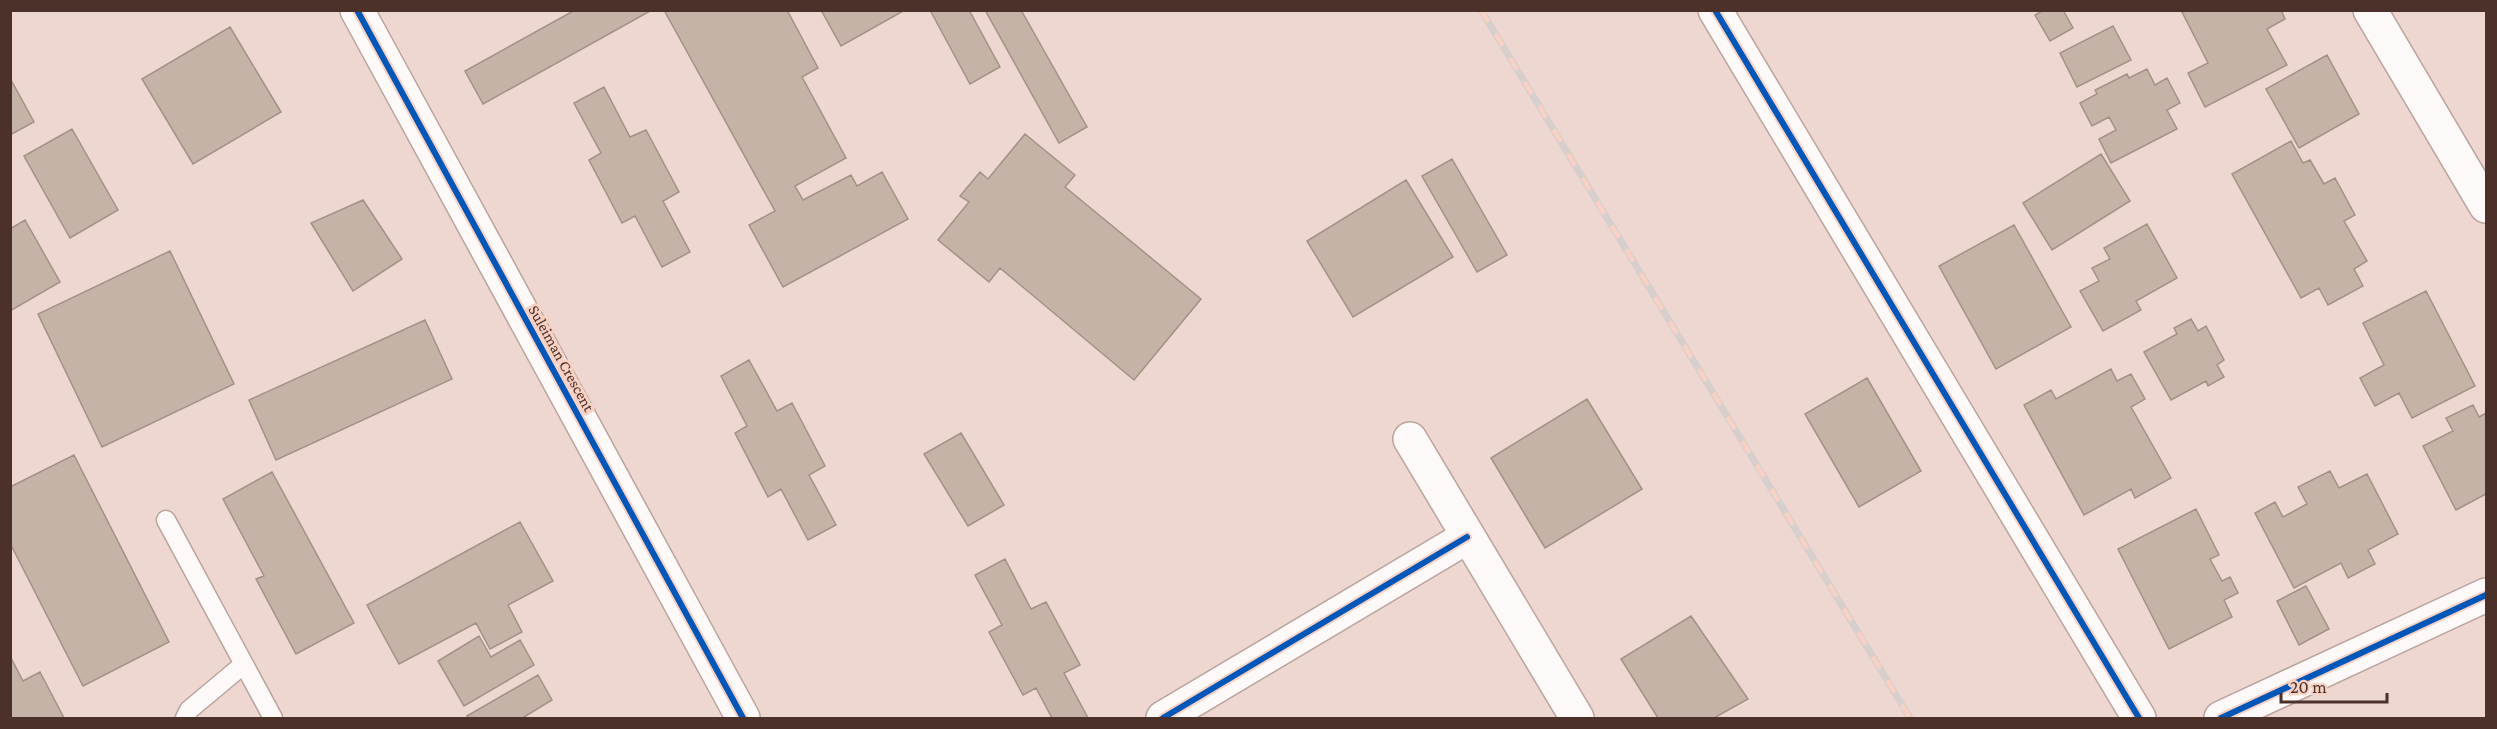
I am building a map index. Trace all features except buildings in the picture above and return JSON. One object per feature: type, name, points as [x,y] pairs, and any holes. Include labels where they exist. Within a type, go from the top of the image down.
[{"type":"street","name":"Suleiman Crescent","points":[[357,10],[743,718]]},
{"type":"street","points":[[1715,10],[2139,718]]},
{"type":"street","points":[[2370,10],[2487,206]]},
{"type":"street","points":[[1410,439],[1576,718]]},
{"type":"street","points":[[1177,715],[1467,537]]},
{"type":"street","points":[[2221,718],[2487,594]]},
{"type":"lane","points":[[166,520],[273,718]]},
{"type":"lane","points":[[185,718],[189,710],[244,664]]},
{"type":"railway","points":[[1481,10],[1910,718]]},
{"type":"cycle path","points":[[357,10],[743,718]]},
{"type":"cycle path","points":[[1715,10],[2139,718]]},
{"type":"cycle path","points":[[1163,718],[1467,537]]},
{"type":"cycle path","points":[[2221,718],[2486,595]]}]
